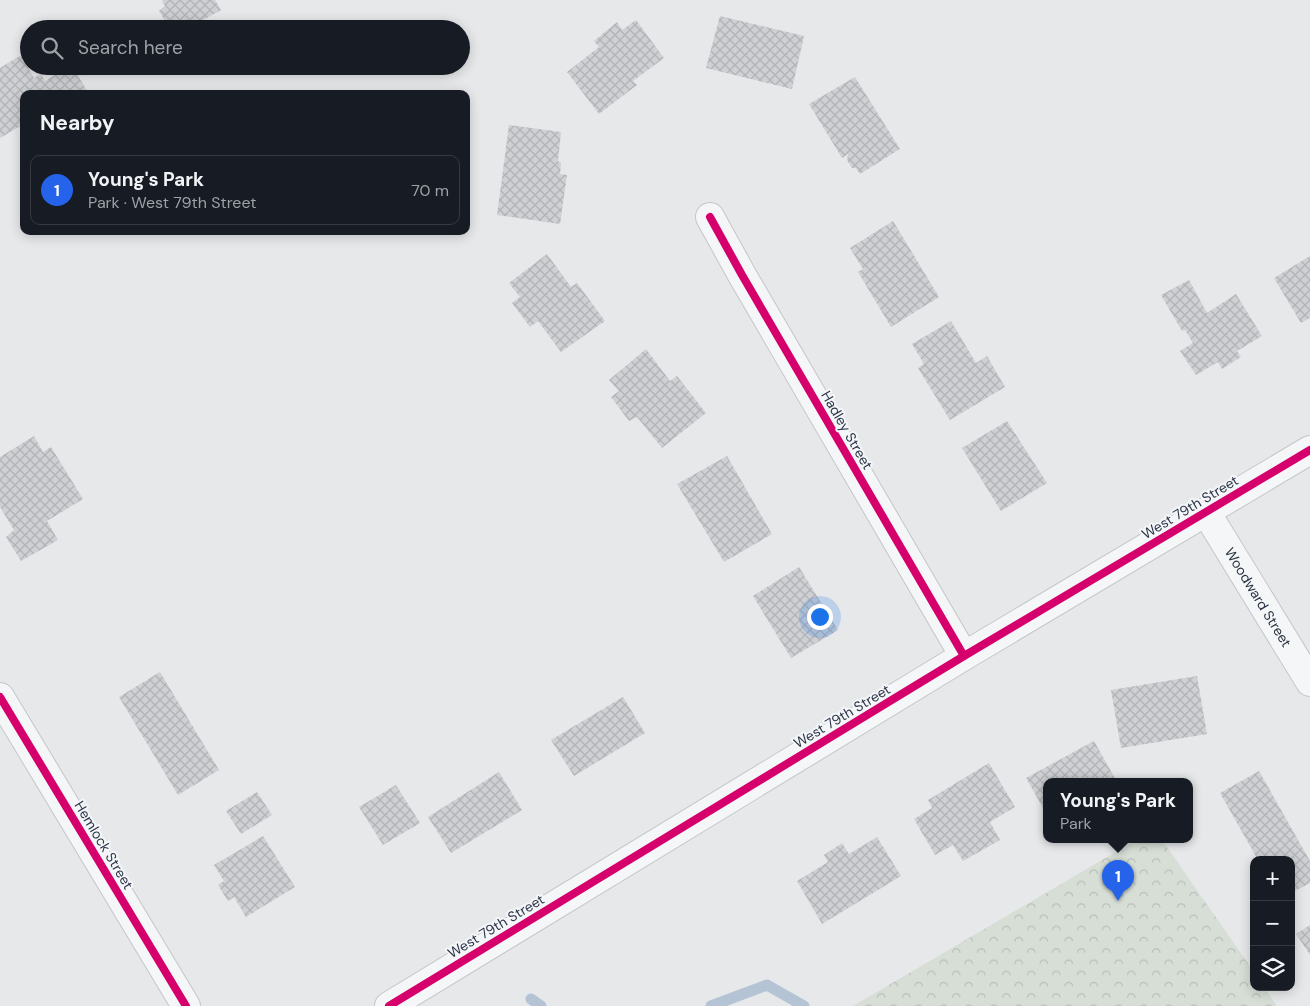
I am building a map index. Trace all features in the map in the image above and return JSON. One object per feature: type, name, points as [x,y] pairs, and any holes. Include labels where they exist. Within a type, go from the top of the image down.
[{"type":"street","name":"Hadley Street","points":[[710,217],[964,656]]},
{"type":"street","name":"West 79th Street","points":[[389,1006],[964,656],[1310,450]]},
{"type":"street","name":"Woodward Street","points":[[1206,512],[1310,682]]},
{"type":"street","name":"Hemlock Street","points":[[0,697],[186,1006]]},
{"type":"green space","points":[[1131,843],[1164,843],[1250,966],[1250,991],[1267,991],[1277,1006],[853,1006]]},
{"type":"building","points":[[162,0],[215,0],[221,10],[203,20],[164,20],[159,11],[165,6]]},
{"type":"building","points":[[720,16],[804,36],[792,89],[706,68]]},
{"type":"building","points":[[636,20],[664,58],[633,81],[637,85],[599,114],[567,72],[599,47],[594,41],[617,22],[622,30]]},
{"type":"building","points":[[20,56],[20,75],[32,75],[34,78],[42,75],[45,81],[55,75],[77,75],[87,90],[20,90],[20,126],[0,138],[0,68]]},
{"type":"building","points":[[855,77],[900,149],[860,174],[856,168],[852,168],[847,160],[848,154],[842,158],[809,104]]},
{"type":"building","points":[[509,125],[561,132],[558,161],[561,163],[560,174],[567,175],[560,224],[497,215]]},
{"type":"building","points":[[893,221],[939,297],[891,327],[858,272],[863,269],[850,248]]},
{"type":"building","points":[[547,254],[571,287],[577,283],[605,321],[561,352],[538,321],[530,327],[512,303],[520,297],[509,283]]},
{"type":"building","points":[[1310,256],[1310,318],[1301,323],[1274,278]]},
{"type":"building","points":[[1189,280],[1207,313],[1236,294],[1262,336],[1237,351],[1241,357],[1222,369],[1218,362],[1196,375],[1180,351],[1193,343],[1185,330],[1182,331],[1161,295]]},
{"type":"building","points":[[951,321],[976,363],[987,356],[1005,387],[950,420],[918,368],[924,364],[912,344]]},
{"type":"building","points":[[646,349],[670,381],[677,376],[706,413],[662,448],[637,417],[629,421],[611,397],[619,391],[609,380]]},
{"type":"building","points":[[1007,421],[1047,483],[1001,511],[962,448]]},
{"type":"building","points":[[34,436],[43,452],[51,447],[83,499],[47,521],[58,540],[21,561],[6,537],[14,530],[0,507],[0,457]]},
{"type":"building","points":[[727,456],[772,534],[724,562],[677,484]]},
{"type":"building","points":[[799,567],[838,630],[791,658],[753,596]]},
{"type":"building","points":[[160,672],[219,770],[178,795],[119,697]]},
{"type":"building","points":[[1197,676],[1207,734],[1121,748],[1111,690]]},
{"type":"building","points":[[623,697],[645,733],[574,776],[551,740]]},
{"type":"building","points":[[1094,741],[1115,778],[1043,778],[1043,808],[1026,778]]},
{"type":"building","points":[[989,763],[1015,807],[990,822],[1000,840],[963,861],[953,845],[935,855],[914,819],[932,808],[928,800]]},
{"type":"building","points":[[1259,771],[1310,861],[1310,883],[1295,891],[1295,856],[1256,856],[1220,793]]},
{"type":"building","points":[[499,772],[522,810],[451,853],[428,817]]},
{"type":"building","points":[[396,785],[420,823],[383,845],[359,807]]},
{"type":"building","points":[[257,792],[272,815],[241,834],[226,811]]},
{"type":"building","points":[[263,836],[295,887],[246,917],[234,897],[228,901],[218,885],[224,881],[214,865]]},
{"type":"building","points":[[877,837],[901,876],[822,924],[797,881],[828,862],[824,855],[842,843],[849,854]]},
{"type":"building","points":[[1310,925],[1310,955],[1296,934]]},
{"type":"waterway","points":[[711,1006],[767,985],[804,1006]]},
{"type":"waterway","points":[[531,999],[541,1006]]},
{"type":"cycle path","points":[[710,217],[964,656]]},
{"type":"cycle path","points":[[389,1006],[964,656],[1310,450]]},
{"type":"cycle path","points":[[0,697],[186,1006]]},
{"type":"place","name":"Young's Park","points":[[1118,901]]}]
